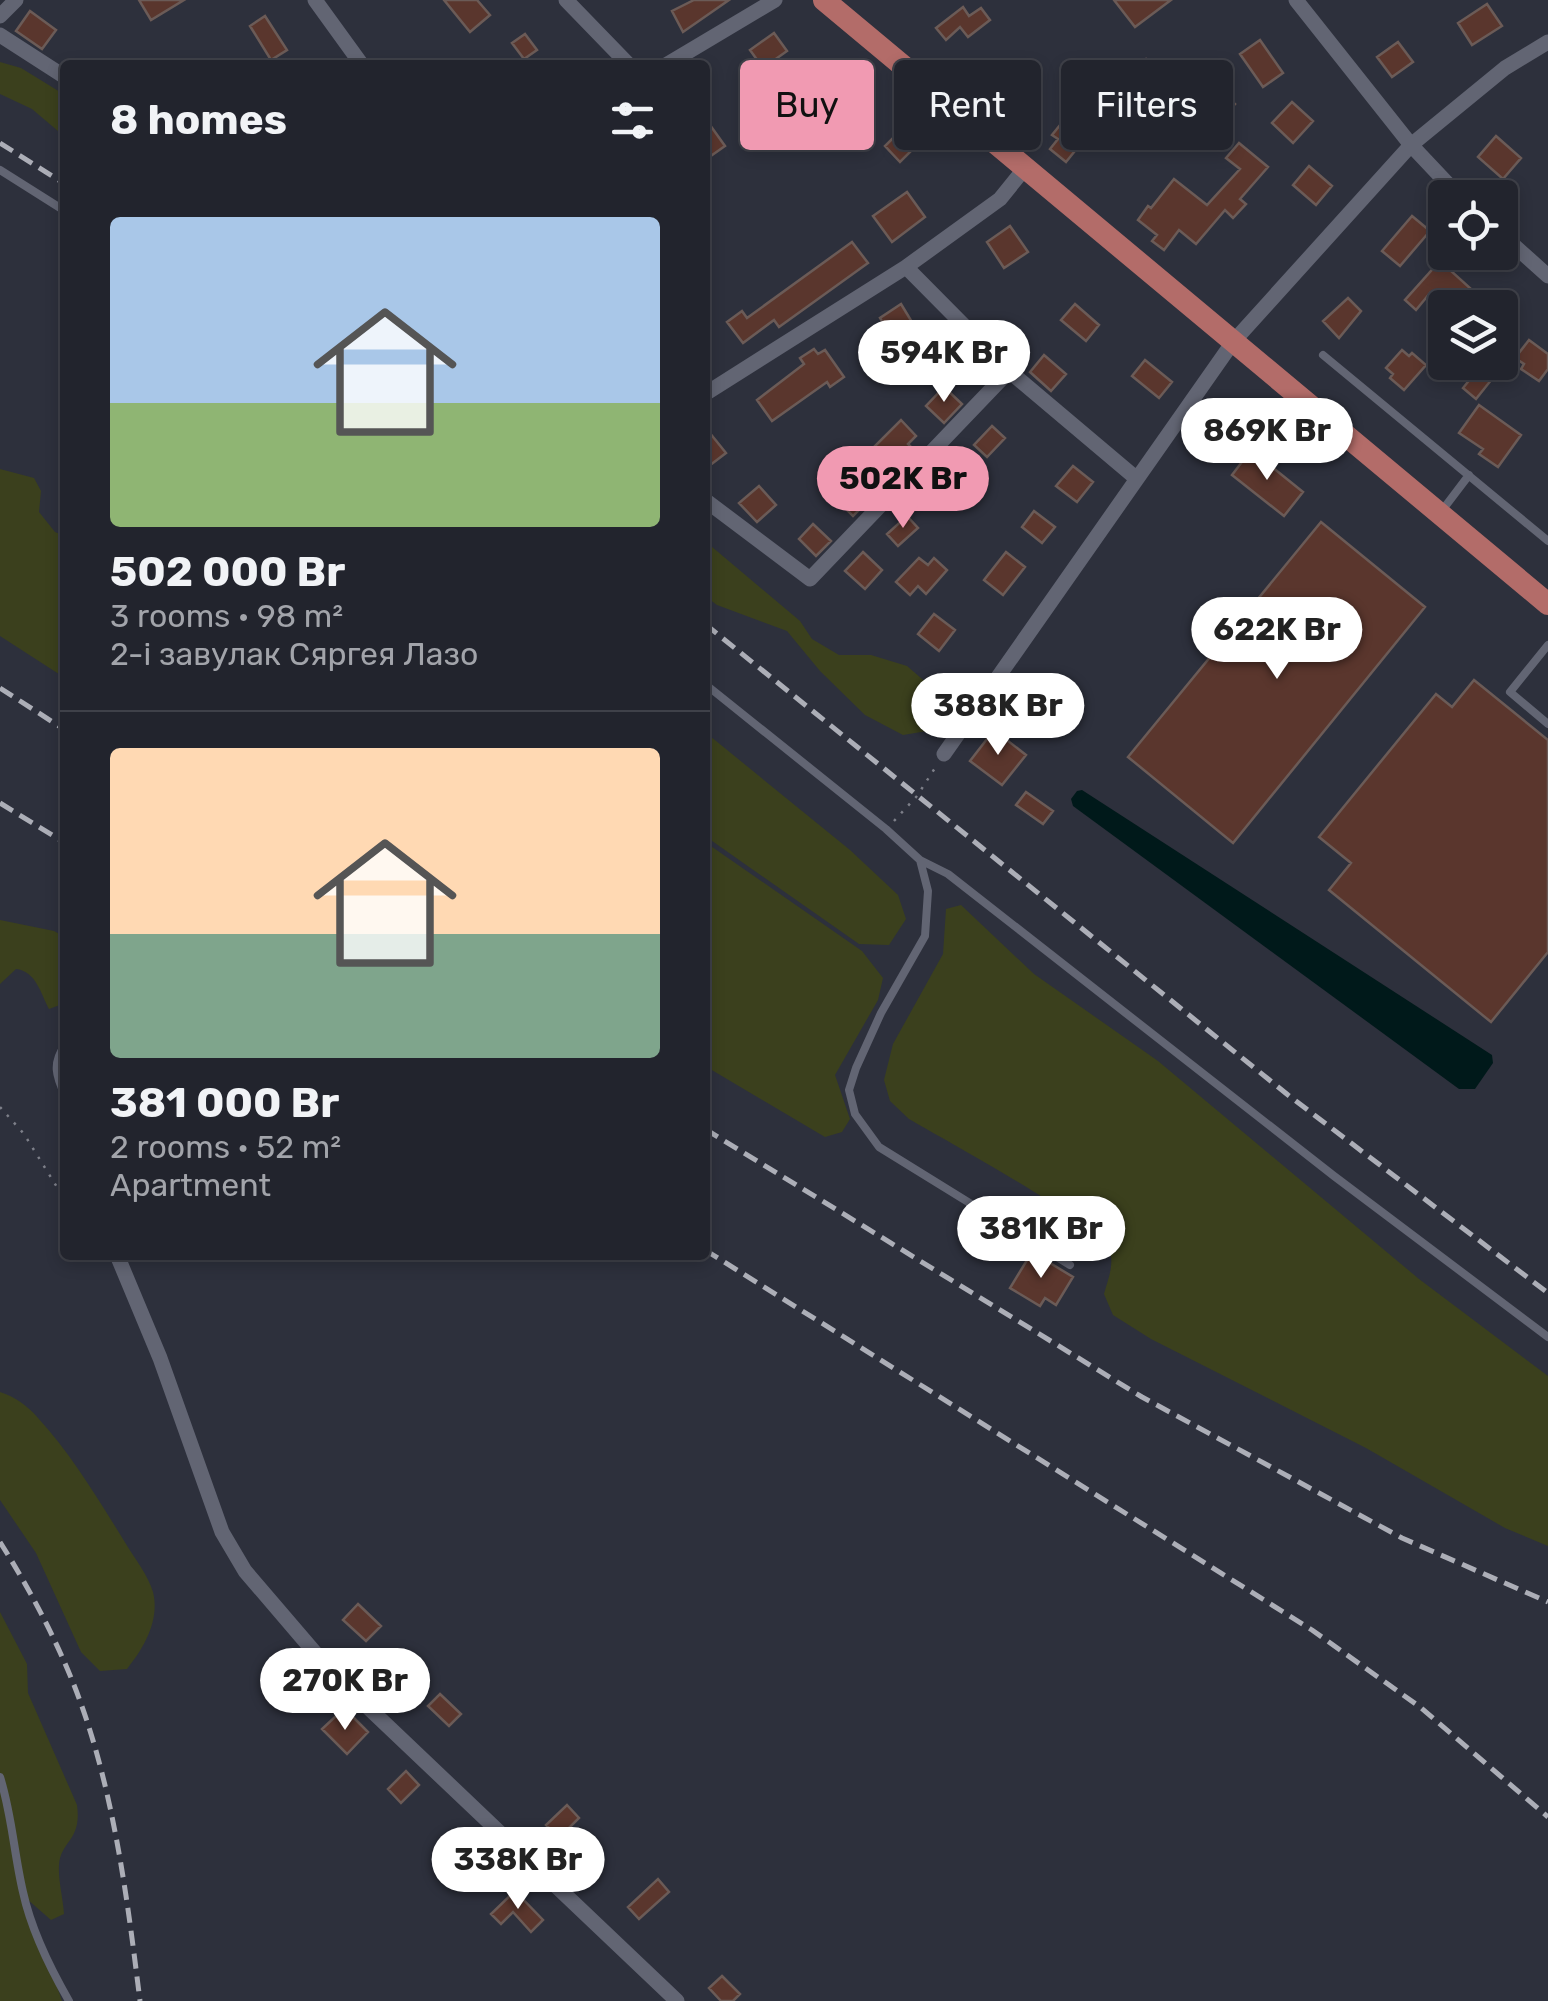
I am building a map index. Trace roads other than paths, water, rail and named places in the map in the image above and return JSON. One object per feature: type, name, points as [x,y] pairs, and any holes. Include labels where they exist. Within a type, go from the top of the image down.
[{"type":"main road","points":[[824,0],[1548,604]]},
{"type":"street","points":[[0,16],[16,0]]},
{"type":"street","points":[[315,0],[358,60]]},
{"type":"street","points":[[566,0],[624,60]]},
{"type":"street","points":[[674,60],[774,0]]},
{"type":"street","points":[[1296,0],[1411,145],[1444,180]]},
{"type":"street","points":[[0,34],[60,74]]},
{"type":"street","points":[[944,754],[1232,342],[1411,145],[1505,68],[1548,42]]},
{"type":"street","points":[[710,391],[906,267],[1000,199],[1026,168]]},
{"type":"street","points":[[1518,248],[1548,276]]},
{"type":"street","points":[[906,267],[1008,371],[1136,479]]},
{"type":"street","points":[[710,504],[810,579],[1008,371]]},
{"type":"street","points":[[119,1260],[160,1358],[222,1532],[244,1571],[334,1674],[677,2001]]},
{"type":"lane","points":[[0,170],[60,208]]},
{"type":"lane","points":[[1323,355],[1548,541]]},
{"type":"lane","points":[[1438,516],[1469,475]]},
{"type":"lane","points":[[1548,645],[1510,692],[1548,724]]},
{"type":"lane","points":[[710,688],[920,860],[948,874],[1334,1176],[1548,1337]]},
{"type":"lane","points":[[920,860],[928,891],[925,936],[881,1013],[856,1068],[849,1090],[854,1114],[879,1147],[1070,1265]]},
{"type":"lane","points":[[60,1054],[55,1063],[60,1084]]},
{"type":"lane","points":[[0,1777],[9,1805],[23,1896],[52,1972],[68,2001]]},
{"type":"railway","points":[[0,143],[60,181]]},
{"type":"railway","points":[[710,628],[1288,1095],[1548,1293]]},
{"type":"railway","points":[[0,688],[60,727]]},
{"type":"railway","points":[[0,803],[60,840]]},
{"type":"railway","points":[[710,1132],[1142,1397],[1402,1538],[1548,1602]]},
{"type":"railway","points":[[710,1253],[1312,1630],[1420,1707],[1548,1817]]},
{"type":"railway","points":[[0,1542],[49,1630],[88,1723],[117,1841],[140,2001]]}]
